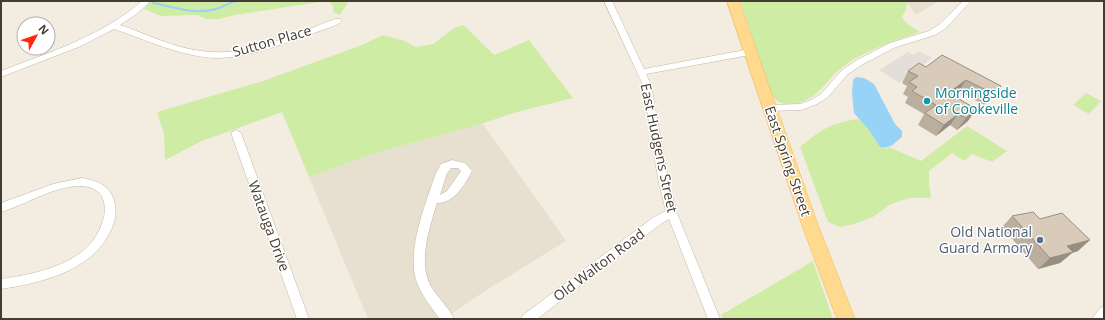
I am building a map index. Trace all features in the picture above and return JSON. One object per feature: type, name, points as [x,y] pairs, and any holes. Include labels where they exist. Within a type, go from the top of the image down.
[{"type":"main road","name":"East Spring Street","points":[[733,1],[811,228],[846,319]]},
{"type":"street","points":[[1,74],[59,51],[114,26],[136,13],[147,1]]},
{"type":"street","name":"East Hudgens Street","points":[[608,1],[642,72],[651,102],[659,158],[672,214],[714,319]]},
{"type":"street","points":[[770,108],[801,107],[814,102],[824,96],[846,72],[860,62],[892,45],[932,33],[943,26],[967,1]]},
{"type":"street","name":"Sutton Place","points":[[114,26],[202,54],[220,55],[235,54],[255,49],[338,21]]},
{"type":"street","points":[[642,72],[750,52]]},
{"type":"street","name":"Watauga Drive","points":[[236,133],[303,319]]},
{"type":"street","points":[[1,208],[46,191],[82,182],[95,185],[105,192],[110,202],[111,215],[107,230],[94,248],[74,262],[46,274],[18,282],[1,284]]},
{"type":"street","points":[[434,199],[424,230],[419,254],[421,277],[433,299],[448,319]]},
{"type":"street","name":"Old Walton Road","points":[[527,319],[658,220],[672,214]]},
{"type":"street","points":[[1098,319],[1104,312]]},
{"type":"shaded area","points":[[906,1],[939,1],[916,15]]},
{"type":"shaded area","points":[[919,51],[932,58],[899,83],[879,70],[908,52],[914,55]]},
{"type":"shaded area","points":[[483,124],[566,241],[488,289],[444,319],[368,319],[309,177],[379,152]]},
{"type":"green space","points":[[151,1],[327,1],[235,15],[219,19],[206,19],[198,15],[161,16],[144,9]]},
{"type":"green space","points":[[328,1],[349,1],[340,15],[333,12],[333,6]]},
{"type":"green space","points":[[740,1],[907,1],[906,9],[902,17],[907,24],[920,32],[880,46],[861,55],[837,71],[816,94],[802,102],[783,104],[778,102],[772,95]]},
{"type":"green space","points":[[464,25],[494,55],[529,40],[573,98],[517,112],[475,126],[379,152],[309,177],[282,112],[202,141],[165,160],[164,134],[157,112],[263,81],[362,45],[383,35],[405,41],[416,47],[433,44],[454,28]]},
{"type":"green space","points":[[1086,93],[1101,101],[1089,114],[1073,105]]},
{"type":"green space","points":[[859,119],[869,130],[880,147],[886,149],[889,147],[921,161],[967,126],[1007,151],[992,162],[972,154],[964,161],[952,153],[929,171],[931,198],[909,198],[891,204],[873,217],[840,227],[828,222],[800,147],[821,131],[833,125]]},
{"type":"green space","points":[[813,261],[833,319],[723,319],[721,315]]},
{"type":"water","points":[[856,77],[864,78],[874,84],[895,124],[902,131],[902,137],[890,146],[884,148],[880,147],[869,130],[854,113],[852,94],[853,80]]},
{"type":"building","points":[[942,55],[1001,86],[992,93],[966,80],[951,91],[956,95],[954,96],[976,109],[966,118],[958,114],[944,125],[925,113],[936,105],[912,91],[917,87],[909,82],[918,76],[908,71],[919,63],[926,67]]},
{"type":"building","points":[[1033,212],[1040,219],[1062,213],[1090,240],[1067,246],[1073,252],[1050,258],[1012,216]]},
{"type":"waterway","points":[[153,3],[184,10],[208,11],[237,1]]},
{"type":"place","name":"Morningside of Cookeville","points":[[927,101]]},
{"type":"place","name":"Old National Guard Armory","points":[[1040,240]]}]
